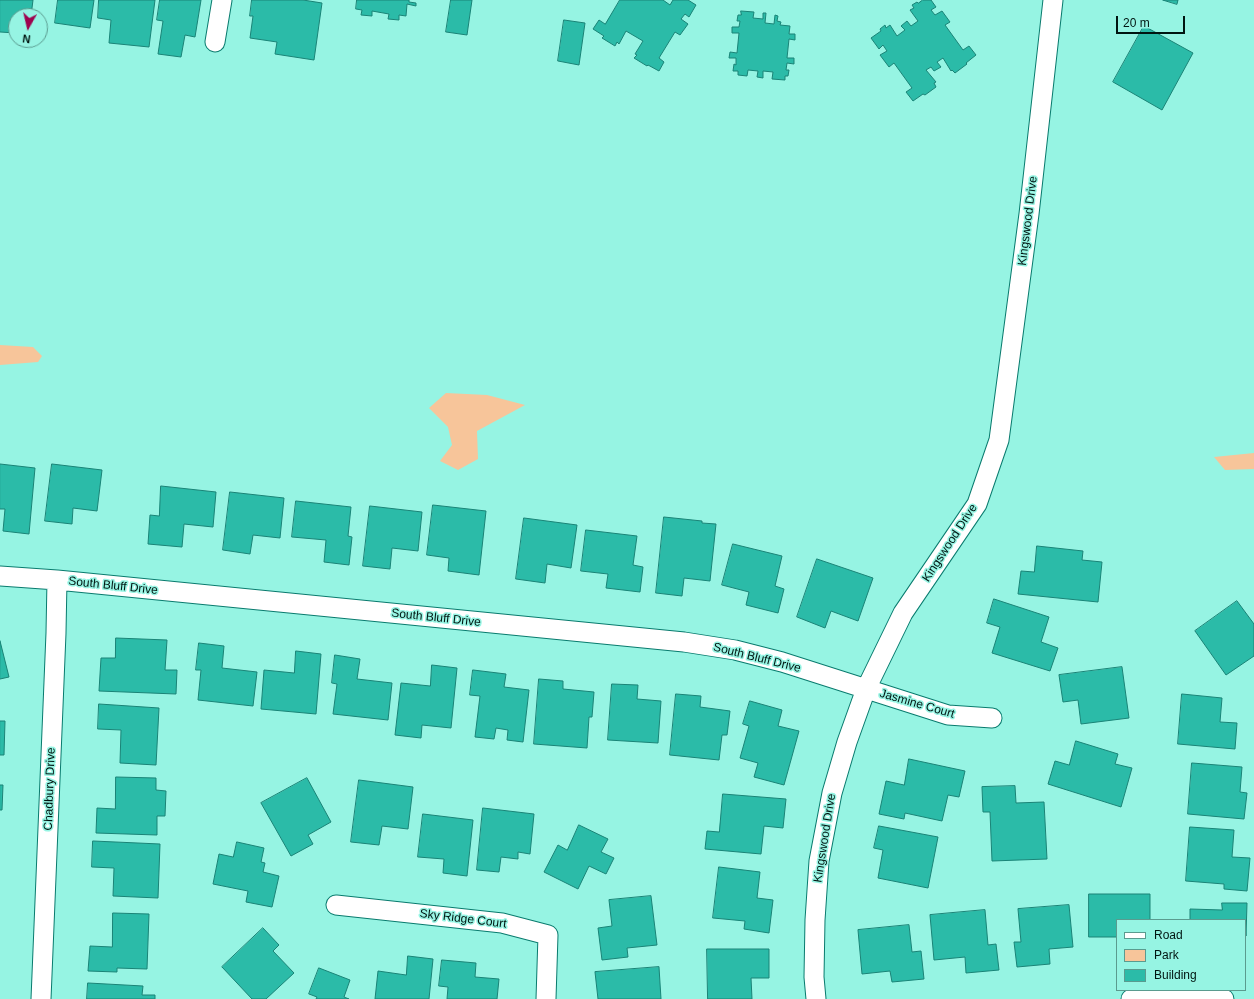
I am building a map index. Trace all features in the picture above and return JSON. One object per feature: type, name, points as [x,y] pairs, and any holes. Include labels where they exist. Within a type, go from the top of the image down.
[{"type":"street","points":[[215,42],[222,0]]},
{"type":"street","name":"Kingswood Drive","points":[[816,999],[814,976],[815,920],[819,861],[832,793],[847,742],[866,689],[903,613],[977,504],[999,440],[1029,214],[1054,0]]},
{"type":"street","name":"South Bluff Drive","points":[[0,576],[57,580],[684,642],[735,650],[782,662],[866,689]]},
{"type":"street","name":"Chadbury Drive","points":[[41,999],[57,580]]},
{"type":"street","name":"Jasmine Court","points":[[866,689],[948,715],[992,718]]},
{"type":"street","name":"Sky Ridge Court","points":[[336,905],[502,923],[548,935],[546,999]]},
{"type":"street","points":[[1131,999],[1224,999]]},
{"type":"green space","points":[[0,345],[33,347],[42,356],[38,362],[0,365]]},
{"type":"green space","points":[[446,393],[487,395],[525,405],[477,431],[478,459],[458,470],[440,461],[452,445],[448,427],[429,408]]},
{"type":"green space","points":[[1254,453],[1254,469],[1225,470],[1214,457]]},
{"type":"building","points":[[0,0],[33,0],[32,8],[8,8],[8,32],[0,32]]},
{"type":"building","points":[[58,0],[94,0],[90,28],[55,23]]},
{"type":"building","points":[[99,0],[155,0],[149,47],[109,43],[111,20],[98,18]]},
{"type":"building","points":[[160,0],[201,0],[195,37],[185,35],[181,57],[158,54],[163,21],[157,20]]},
{"type":"building","points":[[252,0],[303,0],[322,3],[314,60],[275,54],[277,42],[250,38],[253,16],[250,16]]},
{"type":"building","points":[[357,0],[409,0],[409,2],[416,3],[416,6],[407,4],[406,16],[399,15],[399,20],[388,19],[389,14],[372,11],[372,16],[361,15],[362,10],[356,9]]},
{"type":"building","points":[[451,0],[472,0],[467,35],[446,32]]},
{"type":"building","points":[[620,0],[663,0],[670,5],[673,0],[688,0],[696,5],[689,17],[685,14],[681,19],[688,24],[680,35],[675,32],[659,58],[664,62],[659,71],[634,58],[637,55],[635,54],[643,41],[626,31],[619,44],[617,42],[615,46],[602,38],[604,36],[593,29],[599,20],[605,24]]},
{"type":"building","points":[[923,0],[931,0],[936,7],[931,10],[935,15],[942,11],[950,22],[945,25],[963,50],[969,46],[976,55],[955,73],[952,70],[951,71],[943,58],[937,62],[941,67],[934,71],[931,67],[926,70],[936,82],[934,83],[936,87],[913,101],[906,92],[912,88],[894,63],[889,67],[880,55],[887,51],[883,45],[879,49],[871,38],[881,31],[880,29],[885,25],[886,28],[890,25],[897,36],[905,30],[901,26],[907,21],[911,26],[918,21],[910,10],[914,8],[912,5]]},
{"type":"building","points":[[1163,0],[1178,0],[1177,4]]},
{"type":"building","points":[[741,11],[754,12],[753,18],[763,19],[763,13],[766,13],[765,23],[774,24],[775,15],[778,16],[777,21],[781,22],[780,25],[790,26],[789,34],[795,34],[795,40],[789,39],[787,58],[794,58],[794,64],[787,63],[786,70],[789,70],[788,76],[785,76],[785,80],[772,79],[773,72],[763,71],[763,78],[757,77],[758,71],[748,70],[747,76],[738,75],[738,71],[733,71],[734,64],[736,65],[736,58],[729,58],[730,52],[737,53],[739,33],[732,33],[732,27],[739,27],[740,21],[737,21],[738,15],[741,15]]},
{"type":"building","points":[[564,20],[585,23],[579,65],[558,61]]},
{"type":"building","points":[[1144,26],[1193,53],[1162,110],[1113,82]]},
{"type":"building","points":[[0,464],[35,468],[29,534],[3,531],[5,509],[0,509]]},
{"type":"building","points":[[52,464],[102,470],[97,511],[73,508],[72,524],[45,521]]},
{"type":"building","points":[[161,486],[216,492],[213,527],[184,524],[182,547],[148,544],[150,515],[159,516]]},
{"type":"building","points":[[230,492],[284,498],[280,538],[253,535],[250,554],[223,550]]},
{"type":"building","points":[[296,501],[351,507],[348,536],[352,537],[349,565],[324,562],[326,540],[292,537]]},
{"type":"building","points":[[433,505],[486,511],[479,575],[448,571],[449,558],[427,555]]},
{"type":"building","points":[[370,506],[422,512],[418,551],[392,548],[390,569],[363,566]]},
{"type":"building","points":[[664,517],[716,524],[710,581],[684,578],[682,596],[656,593]]},
{"type":"building","points":[[524,518],[577,525],[571,568],[547,564],[545,583],[516,579]]},
{"type":"building","points":[[586,530],[637,536],[633,565],[643,567],[640,592],[606,588],[608,574],[581,571]]},
{"type":"building","points":[[733,544],[782,556],[775,586],[784,589],[778,613],[746,605],[749,592],[722,585]]},
{"type":"building","points":[[1037,546],[1083,551],[1082,560],[1102,562],[1098,602],[1018,594],[1021,571],[1034,572]]},
{"type":"building","points":[[817,559],[873,578],[858,621],[831,611],[825,628],[797,617]]},
{"type":"building","points":[[994,599],[1049,617],[1041,642],[1058,648],[1050,671],[992,653],[1000,627],[987,623]]},
{"type":"building","points":[[1237,601],[1254,624],[1254,656],[1226,675],[1195,631]]},
{"type":"building","points":[[116,638],[167,640],[165,670],[177,670],[176,694],[99,691],[101,658],[115,658]]},
{"type":"building","points":[[0,641],[9,677],[0,679]]},
{"type":"building","points":[[199,643],[224,646],[222,668],[257,672],[253,706],[198,700],[201,670],[196,670]]},
{"type":"building","points":[[296,651],[321,654],[316,714],[261,709],[264,670],[294,673]]},
{"type":"building","points":[[335,655],[360,659],[357,679],[392,683],[388,720],[333,714],[337,684],[332,683]]},
{"type":"building","points":[[432,665],[457,668],[451,728],[422,725],[421,738],[395,735],[401,683],[430,686]]},
{"type":"building","points":[[1122,667],[1129,718],[1081,724],[1078,700],[1063,702],[1059,675]]},
{"type":"building","points":[[473,670],[506,674],[504,687],[529,690],[523,742],[507,740],[508,730],[496,728],[494,739],[475,737],[480,696],[470,695]]},
{"type":"building","points":[[539,679],[563,681],[563,689],[594,692],[592,717],[589,717],[587,748],[534,744]]},
{"type":"building","points":[[612,684],[638,685],[637,699],[661,701],[658,743],[608,740]]},
{"type":"building","points":[[676,694],[701,696],[700,707],[730,711],[727,735],[722,735],[719,760],[670,755]]},
{"type":"building","points":[[1182,694],[1222,698],[1220,722],[1237,723],[1235,749],[1178,744]]},
{"type":"building","points":[[750,701],[782,710],[778,726],[799,731],[784,785],[754,777],[758,763],[740,758],[749,726],[743,724]]},
{"type":"building","points":[[99,704],[159,708],[156,765],[120,763],[121,730],[98,729]]},
{"type":"building","points":[[0,721],[5,721],[4,755],[0,755]]},
{"type":"building","points":[[1076,741],[1118,754],[1115,764],[1132,768],[1121,807],[1048,784],[1055,761],[1069,765]]},
{"type":"building","points":[[909,759],[965,771],[959,797],[948,795],[942,821],[905,813],[904,819],[879,814],[886,781],[904,785]]},
{"type":"building","points":[[1192,763],[1242,767],[1240,792],[1247,793],[1244,819],[1188,814]]},
{"type":"building","points":[[116,777],[156,778],[156,790],[166,791],[165,816],[157,816],[157,835],[96,833],[97,808],[115,809]]},
{"type":"building","points":[[307,778],[331,822],[308,835],[313,844],[291,856],[261,803]]},
{"type":"building","points":[[359,780],[413,787],[408,829],[382,826],[379,845],[351,842]]},
{"type":"building","points":[[0,785],[3,785],[2,810],[0,810]]},
{"type":"building","points":[[1015,786],[1016,803],[1044,802],[1047,859],[992,861],[990,812],[983,812],[982,787]]},
{"type":"building","points":[[723,794],[786,799],[783,828],[764,826],[761,854],[705,849],[707,831],[719,832]]},
{"type":"building","points":[[483,808],[534,814],[530,854],[518,852],[518,859],[501,857],[499,872],[477,870]]},
{"type":"building","points":[[423,814],[473,820],[467,876],[443,873],[444,859],[418,857]]},
{"type":"building","points":[[579,825],[608,839],[601,852],[614,858],[606,874],[589,866],[578,889],[544,872],[558,845],[567,850]]},
{"type":"building","points":[[879,826],[938,837],[928,888],[878,878],[883,850],[874,848]]},
{"type":"building","points":[[1190,827],[1234,830],[1232,857],[1250,858],[1247,891],[1224,889],[1224,884],[1186,881]]},
{"type":"building","points":[[93,841],[160,844],[158,898],[113,896],[114,868],[92,867]]},
{"type":"building","points":[[237,842],[264,848],[261,862],[265,863],[263,872],[279,876],[272,907],[246,902],[248,891],[213,884],[219,854],[233,857]]},
{"type":"building","points":[[719,867],[760,872],[757,898],[773,900],[769,933],[744,929],[745,921],[713,918]]},
{"type":"building","points":[[1089,894],[1150,894],[1150,919],[1116,919],[1116,937],[1089,937]]},
{"type":"building","points":[[651,896],[657,945],[627,948],[628,957],[602,960],[598,928],[612,926],[609,900]]},
{"type":"building","points":[[1222,903],[1247,903],[1246,936],[1246,919],[1190,919],[1190,909],[1222,910]]},
{"type":"building","points":[[1069,905],[1073,947],[1049,949],[1050,964],[1017,967],[1014,942],[1021,942],[1018,909]]},
{"type":"building","points":[[985,910],[988,945],[996,944],[999,970],[966,973],[965,957],[934,960],[930,915]]},
{"type":"building","points":[[113,913],[149,914],[147,969],[117,968],[117,972],[88,971],[90,946],[112,947]]},
{"type":"building","points":[[909,925],[912,952],[921,951],[924,979],[892,982],[890,971],[862,974],[858,930]]},
{"type":"building","points":[[263,928],[279,945],[273,951],[294,973],[266,999],[252,999],[222,967]]},
{"type":"building","points":[[707,949],[769,949],[769,978],[751,978],[752,999],[708,999]]},
{"type":"building","points":[[408,956],[433,959],[429,999],[375,999],[378,971],[406,975]]},
{"type":"building","points":[[442,960],[476,963],[475,977],[499,979],[497,999],[447,999],[448,987],[439,986]]},
{"type":"building","points":[[659,967],[661,999],[598,999],[595,972]]},
{"type":"building","points":[[319,968],[350,980],[344,997],[349,999],[316,999],[317,997],[309,994]]},
{"type":"building","points":[[88,983],[143,986],[142,995],[155,995],[155,999],[87,999]]}]
